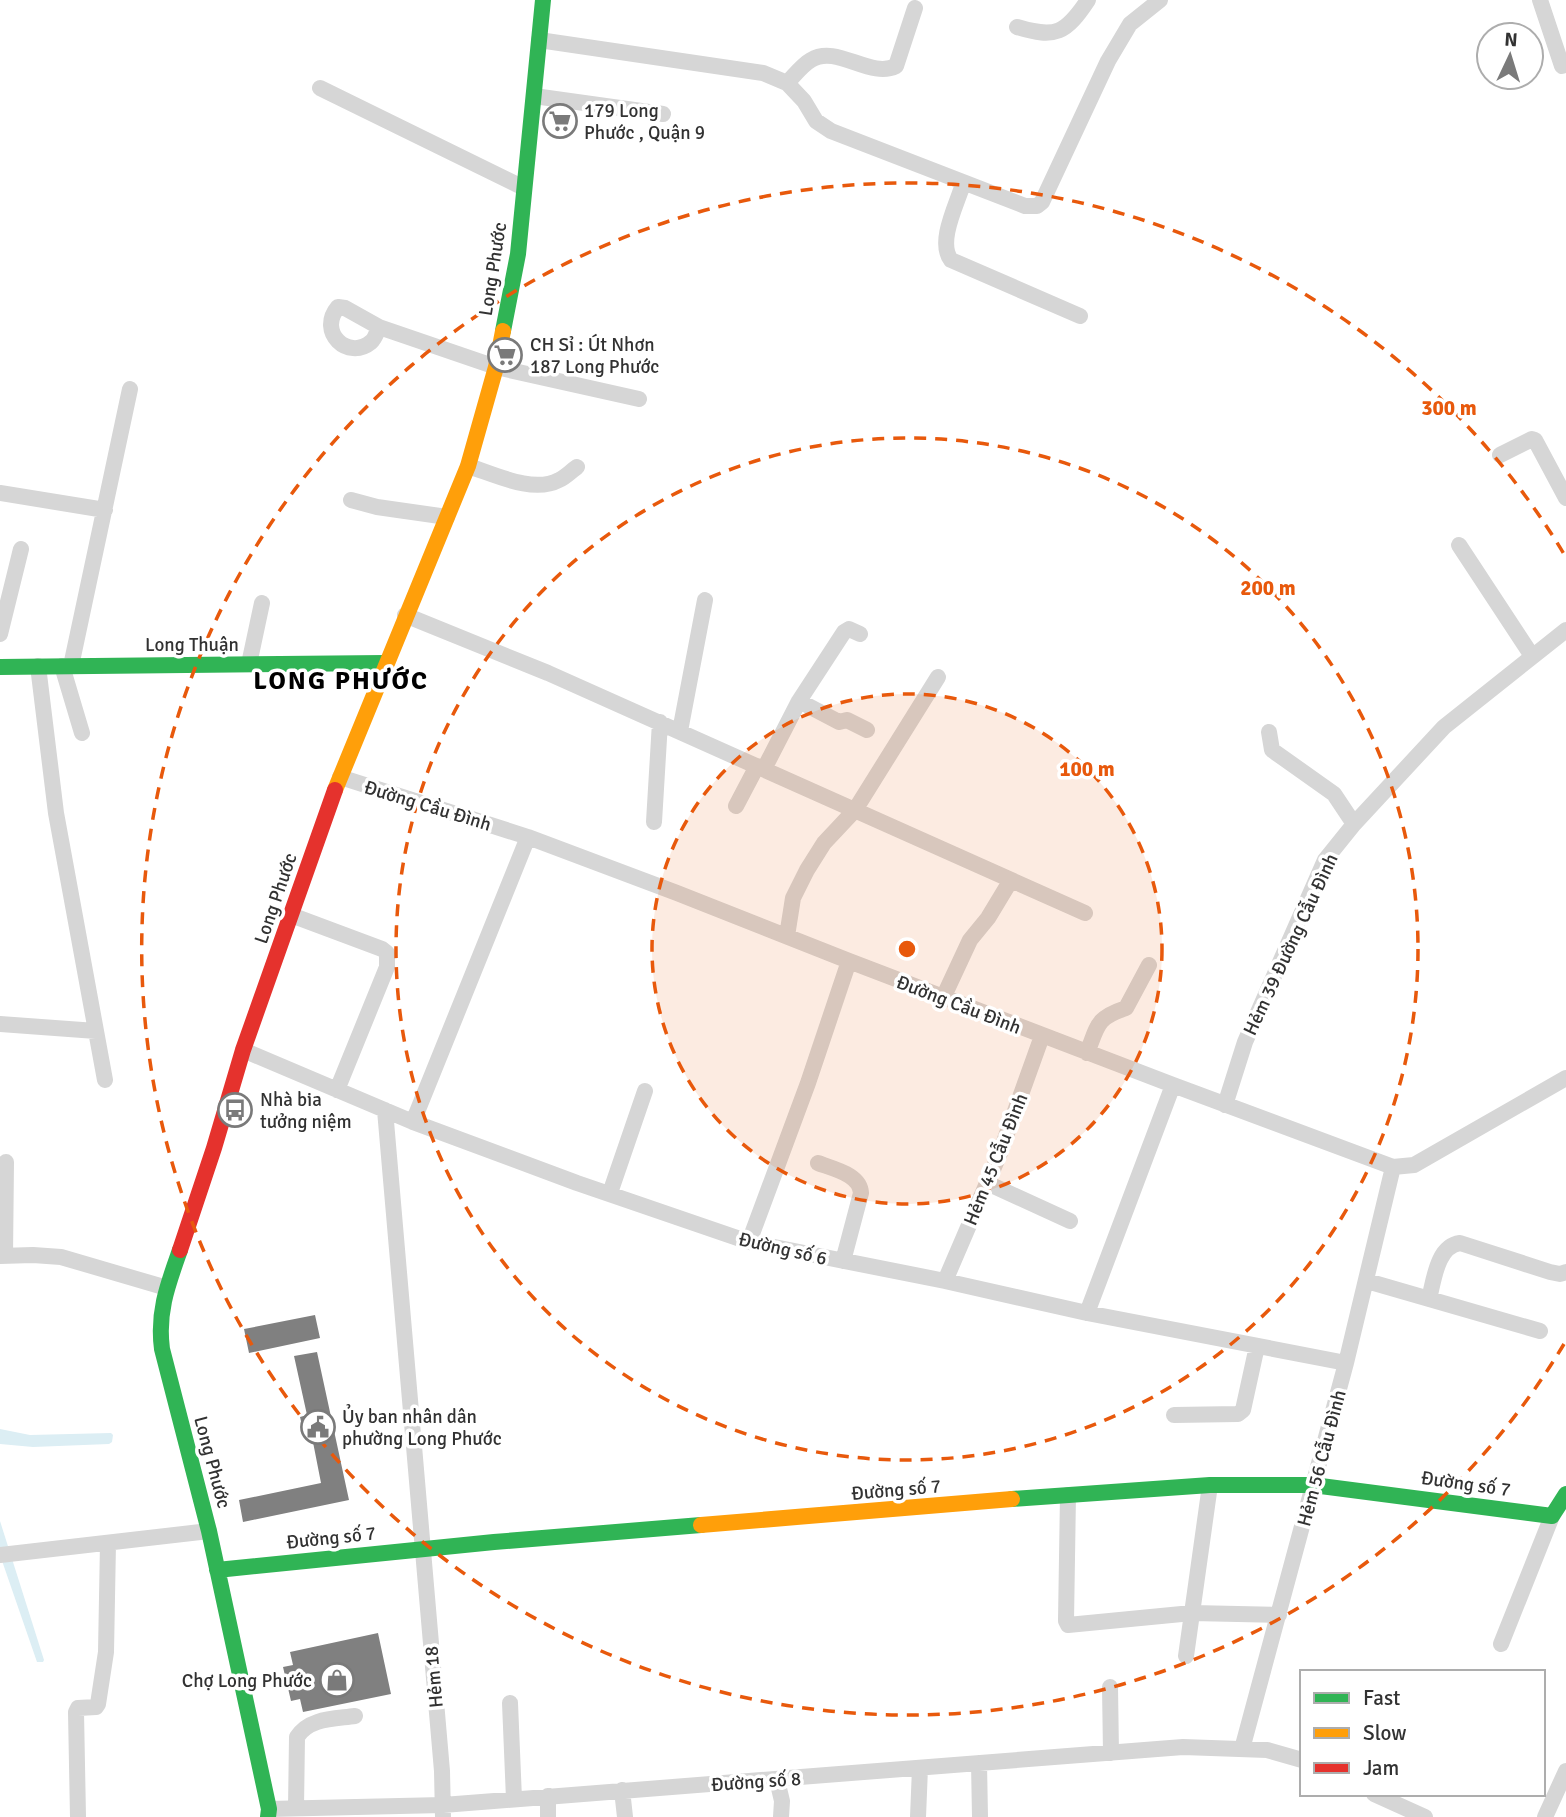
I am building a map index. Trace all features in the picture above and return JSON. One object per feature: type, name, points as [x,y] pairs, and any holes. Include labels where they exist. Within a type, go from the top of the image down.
[{"type":"street","name":"Long Phước","points":[[268,1813],[209,1531],[162,1349],[159,1327],[167,1287],[214,1149],[243,1050],[340,778],[468,466],[496,367],[518,254],[543,0]]},
{"type":"street","points":[[1017,27],[1039,34],[1057,32],[1074,22],[1088,0]]},
{"type":"street","points":[[539,40],[763,73],[787,83],[804,101],[817,121],[831,131],[964,184],[1025,206],[1037,206],[1042,202],[1108,61],[1130,23],[1160,0]]},
{"type":"street","points":[[1540,0],[1562,66]]},
{"type":"street","points":[[787,83],[811,59],[826,57],[884,70],[896,66],[915,8]]},
{"type":"street","points":[[320,88],[524,188]]},
{"type":"street","points":[[534,96],[663,114]]},
{"type":"street","points":[[964,184],[945,241],[951,260],[1080,316]]},
{"type":"street","points":[[379,327],[496,367],[639,399]]},
{"type":"street","points":[[82,733],[67,666],[130,389]]},
{"type":"street","points":[[1500,455],[1532,439],[1535,440],[1566,498]]},
{"type":"street","points":[[468,466],[535,484],[559,481],[577,467]]},
{"type":"street","points":[[0,493],[104,510]]},
{"type":"street","points":[[351,500],[377,507],[447,517]]},
{"type":"street","points":[[1459,545],[1532,656]]},
{"type":"street","points":[[0,634],[21,549]]},
{"type":"street","points":[[680,731],[705,600]]},
{"type":"street","points":[[249,664],[261,603]]},
{"type":"street","points":[[405,615],[660,722],[1085,913]]},
{"type":"street","points":[[736,806],[844,632],[849,629],[860,634]]},
{"type":"street","name":"Hẻm 39 Đường Cẫu Đình","points":[[1225,1105],[1245,1042],[1325,860],[1354,824],[1444,727],[1566,630]]},
{"type":"street","name":"Long Thuận","points":[[0,667],[385,663]]},
{"type":"street","points":[[38,666],[57,813],[105,1080]]},
{"type":"street","points":[[787,936],[793,898],[807,870],[824,842],[855,810],[938,677]]},
{"type":"street","points":[[799,701],[839,722],[847,720],[867,730]]},
{"type":"street","points":[[654,822],[660,722]]},
{"type":"street","points":[[1269,732],[1272,750],[1334,794],[1354,824]]},
{"type":"street","name":"Đường Cầu Đình","points":[[340,778],[528,837],[677,892],[943,998],[1392,1167]]},
{"type":"street","points":[[412,1122],[528,837]]},
{"type":"street","points":[[943,998],[970,940],[988,918],[1011,880]]},
{"type":"street","points":[[291,915],[387,953],[387,967],[337,1090]]},
{"type":"street","points":[[749,1242],[808,1083],[849,961]]},
{"type":"street","points":[[1087,1053],[1100,1021],[1107,1014],[1126,1008],[1149,965]]},
{"type":"street","points":[[0,1024],[96,1031]]},
{"type":"street","name":"Hẻm 45 Cẫu Đình","points":[[945,1281],[987,1184],[1042,1036]]},
{"type":"street","name":"Đường số 6","points":[[243,1050],[412,1122],[577,1183],[749,1242],[945,1281],[1087,1313],[1346,1363]]},
{"type":"street","points":[[1392,1167],[1414,1165],[1566,1078]]},
{"type":"street","points":[[1087,1313],[1172,1086]]},
{"type":"street","points":[[610,1193],[645,1091]]},
{"type":"street","name":"Hẻm 18","points":[[385,1110],[443,1811]]},
{"type":"street","points":[[6,1162],[2,1256],[61,1257],[167,1287]]},
{"type":"street","points":[[818,1163],[855,1179],[860,1184],[861,1192],[843,1261]]},
{"type":"street","name":"Hẻm 56 Cẫu Đình","points":[[1242,1749],[1346,1363],[1392,1167]]},
{"type":"street","points":[[987,1184],[1070,1221]]},
{"type":"street","points":[[1429,1299],[1442,1255],[1451,1244],[1460,1243],[1550,1272],[1566,1272]]},
{"type":"street","points":[[1367,1281],[1540,1331]]},
{"type":"street","points":[[1174,1415],[1238,1414],[1243,1410],[1257,1346]]},
{"type":"street","points":[[1186,1656],[1210,1485]]},
{"type":"street","name":"Đường số 7","points":[[217,1570],[421,1549],[1210,1485],[1313,1485],[1552,1516]]},
{"type":"street","points":[[1500,1644],[1552,1516],[1566,1494]]},
{"type":"street","points":[[1068,1495],[1066,1620],[1069,1625],[1192,1613],[1279,1615]]},
{"type":"street","points":[[0,1555],[209,1531]]},
{"type":"street","points":[[78,1817],[76,1712],[78,1708],[96,1707],[98,1703],[106,1652],[108,1543]]},
{"type":"street","points":[[1110,1687],[1111,1753]]},
{"type":"street","points":[[510,1703],[513,1799]]},
{"type":"street","points":[[296,1808],[297,1737],[302,1729],[319,1721],[355,1716]]},
{"type":"street","name":"Đường số 8","points":[[268,1813],[296,1808],[443,1811],[513,1799],[1183,1747],[1267,1749],[1300,1759]]},
{"type":"street","points":[[979,1763],[980,1817]]},
{"type":"street","points":[[918,1817],[920,1768]]},
{"type":"street","points":[[1545,1817],[1565,1774]]},
{"type":"street","points":[[777,1780],[782,1801],[781,1817]]},
{"type":"street","points":[[622,1790],[625,1817]]},
{"type":"street","points":[[548,1796],[548,1817]]},
{"type":"street","points":[[1378,1796],[1425,1817]]},
{"type":"shaded area","points":[[0,1429],[30,1435],[113,1435],[109,1444],[33,1447],[0,1444]]},
{"type":"shaded area","points":[[0,1521],[43,1662],[37,1662],[0,1555]]},
{"type":"building","points":[[315,1315],[320,1338],[249,1353],[244,1329]]},
{"type":"building","name":"Ủy ban nhân dân phường Long Phước","points":[[317,1352],[349,1500],[243,1522],[239,1500],[321,1483],[312,1437],[305,1438],[300,1417],[307,1415],[294,1356]]},
{"type":"building","name":"Chợ Long Phước","points":[[378,1633],[391,1694],[303,1712],[300,1699],[291,1701],[283,1667],[293,1665],[290,1652]]},
{"type":"traffic: fast","points":[[503,331],[518,254],[543,0]]},
{"type":"traffic: fast","points":[[0,667],[385,663]]},
{"type":"traffic: fast","points":[[180,1250],[162,1310],[162,1349],[209,1531],[269,1809],[268,1817]]},
{"type":"traffic: fast","points":[[1012,1499],[1210,1485],[1313,1485],[1552,1516],[1566,1494]]},
{"type":"traffic: fast","points":[[217,1570],[494,1542],[701,1525]]},
{"type":"traffic: slow","points":[[335,790],[468,466],[496,367],[503,331]]},
{"type":"traffic: slow","points":[[701,1525],[1012,1499]]},
{"type":"traffic: jam","points":[[180,1250],[243,1050],[335,790]]},
{"type":"place","name":"179 Long Phước , Quận 9","points":[[560,121]]},
{"type":"place","name":"CH Sỉ : Út Nhơn 187 Long Phước","points":[[505,355]]},
{"type":"place","name":"Nhà bia tưởng niệm","points":[[235,1110]]},
{"type":"place","name":"Ủy ban nhân dân phường Long Phước","points":[[318,1427]]},
{"type":"place","name":"Chợ Long Phước","points":[[337,1680]]},
{"type":"district","name":"LONG PHƯỚC","points":[[341,680]]}]
